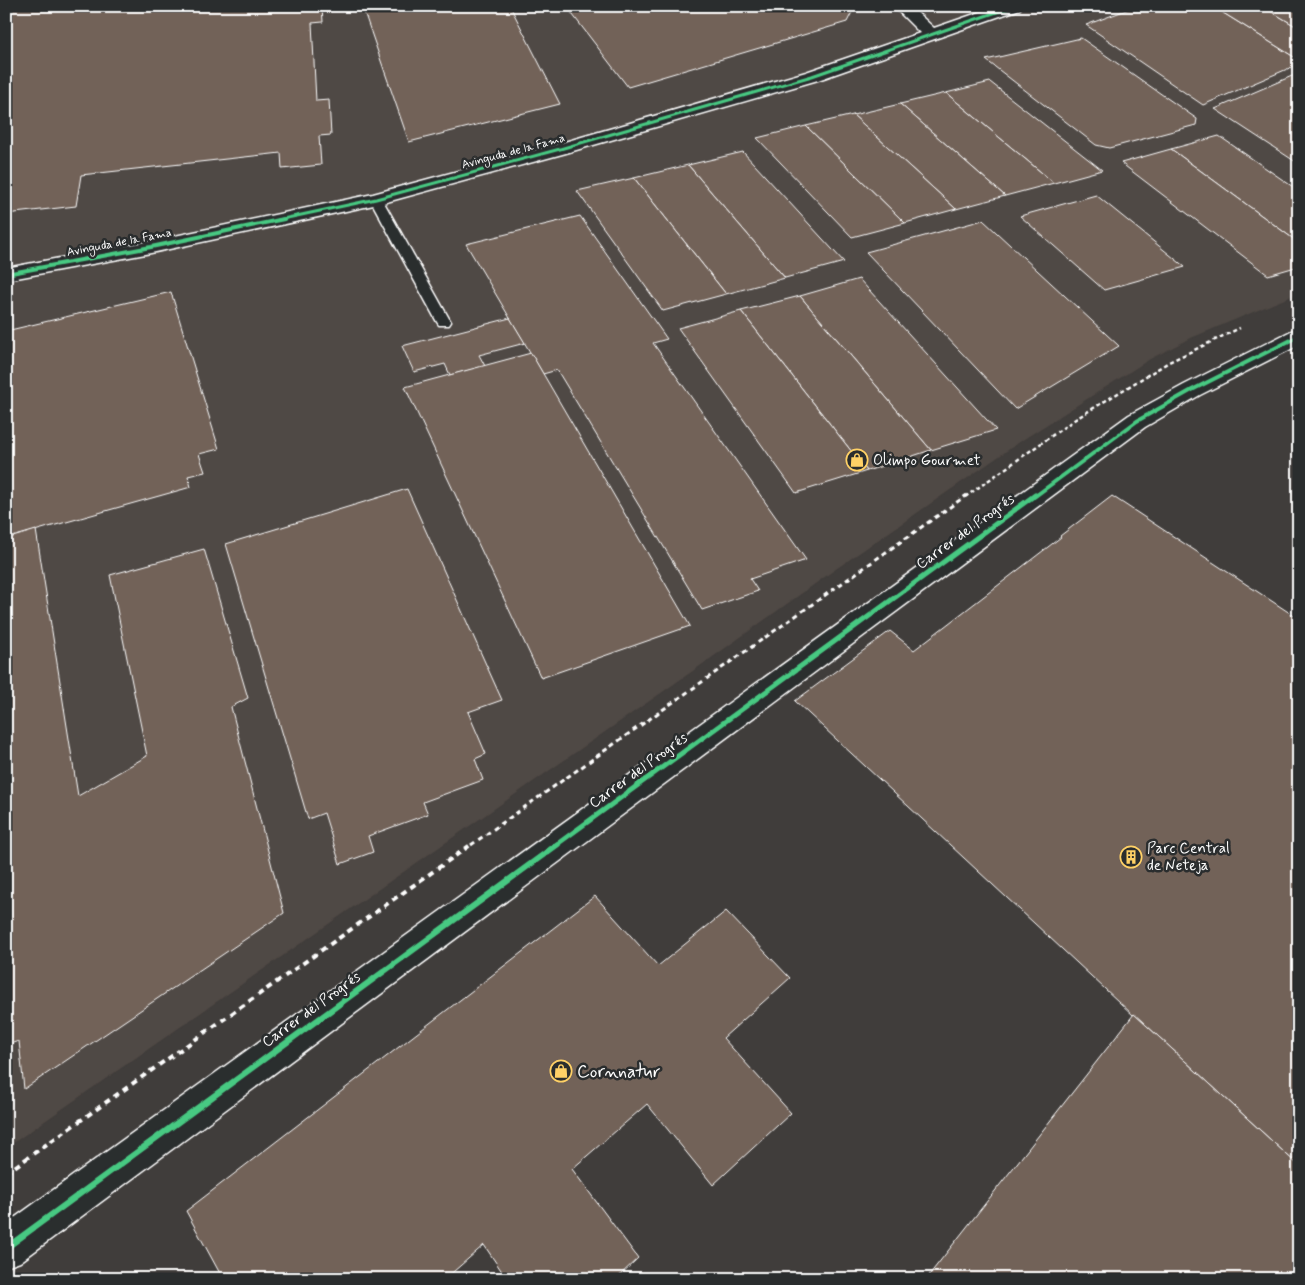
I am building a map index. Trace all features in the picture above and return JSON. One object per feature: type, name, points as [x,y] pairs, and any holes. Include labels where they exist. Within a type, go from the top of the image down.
[{"type":"street","points":[[901,6],[931,35]]},
{"type":"street","name":"Avinguda de la Fama","points":[[6,274],[161,245],[376,199],[560,149],[812,76],[1014,6]]},
{"type":"street","name":"Carrer del Progrés","points":[[6,1248],[1137,421],[1192,390],[1299,336]]},
{"type":"lane","points":[[376,199],[444,322]]},
{"type":"path","points":[[1289,307],[1298,304],[1299,300]]},
{"type":"shaded area","points":[[6,6],[1299,6],[1299,293],[1191,338],[1150,359],[1024,439],[6,1148]]},
{"type":"building","points":[[6,6],[322,6],[323,22],[312,23],[316,101],[329,100],[331,135],[319,136],[321,165],[282,169],[281,153],[81,175],[76,206],[6,214]]},
{"type":"building","points":[[362,6],[510,6],[560,104],[409,142]]},
{"type":"building","points":[[566,6],[855,6],[847,22],[628,87]]},
{"type":"building","points":[[1137,6],[1212,6],[1299,60],[1299,64],[1203,105],[1086,25]]},
{"type":"building","points":[[1212,6],[1262,6],[1299,28],[1299,60]]},
{"type":"building","points":[[1262,6],[1299,6],[1299,28]]},
{"type":"building","points":[[1081,38],[1197,119],[1196,125],[1109,148],[1096,145],[986,60]]},
{"type":"building","points":[[1299,73],[1299,164],[1215,109]]},
{"type":"building","points":[[990,82],[1102,170],[1054,183],[946,93]]},
{"type":"building","points":[[946,93],[1054,183],[1005,196],[900,104]]},
{"type":"building","points":[[900,104],[1005,196],[956,209],[853,115]]},
{"type":"building","points":[[853,115],[956,209],[905,223],[806,126]]},
{"type":"building","points":[[806,126],[905,223],[852,237],[757,138]]},
{"type":"building","points":[[1219,136],[1299,191],[1299,243],[1171,149]]},
{"type":"building","points":[[1171,149],[1299,243],[1299,266],[1268,275],[1121,163]]},
{"type":"building","points":[[743,152],[844,262],[785,278],[688,165]]},
{"type":"building","points":[[688,165],[785,278],[726,294],[634,178]]},
{"type":"building","points":[[634,178],[726,294],[663,311],[577,191]]},
{"type":"building","points":[[1096,195],[1185,267],[1104,290],[1020,216]]},
{"type":"building","points":[[580,216],[667,339],[653,343],[806,560],[750,579],[758,591],[702,610],[557,370],[543,374],[466,244]]},
{"type":"building","points":[[983,220],[1119,346],[1015,409],[866,252]]},
{"type":"building","points":[[859,279],[996,430],[931,450],[800,296]]},
{"type":"building","points":[[171,292],[219,449],[199,454],[205,472],[188,476],[191,487],[6,539],[6,331]]},
{"type":"building","points":[[800,296],[931,450],[867,471],[741,311]]},
{"type":"building","points":[[741,311],[867,471],[796,493],[678,328]]},
{"type":"building","points":[[510,318],[525,343],[479,355],[485,366],[450,375],[445,364],[414,372],[402,346]]},
{"type":"building","points":[[531,353],[690,626],[541,678],[405,387]]},
{"type":"building","points":[[407,489],[502,700],[468,712],[486,754],[475,759],[483,780],[423,802],[428,814],[368,836],[373,852],[340,864],[324,813],[308,819],[226,544]]},
{"type":"building","name":"Parc Central de Neteja","points":[[1112,496],[1299,619],[1299,1166],[1133,1015],[795,701],[890,631],[914,650]]},
{"type":"building","points":[[36,530],[78,796],[147,756],[110,575],[204,549],[248,698],[231,707],[284,913],[24,1089],[19,1041],[6,1045],[6,539]]},
{"type":"building","name":"Cornnatur","points":[[595,896],[658,966],[726,911],[790,978],[723,1038],[791,1113],[713,1185],[647,1104],[572,1169],[638,1258],[616,1279],[507,1279],[484,1245],[445,1279],[223,1279],[186,1211]]},
{"type":"building","points":[[1134,1014],[1299,1166],[1299,1279],[926,1279]]},
{"type":"cycle path","points":[[6,274],[151,247],[376,199],[560,149],[812,76],[1014,6]]},
{"type":"cycle path","points":[[6,1248],[1137,421],[1192,390],[1299,336]]},
{"type":"place","name":"Olimpo Gourmet","points":[[857,460]]},
{"type":"place","name":"Parc Central de Neteja","points":[[1131,857]]},
{"type":"place","name":"Cornnatur","points":[[561,1071]]}]
